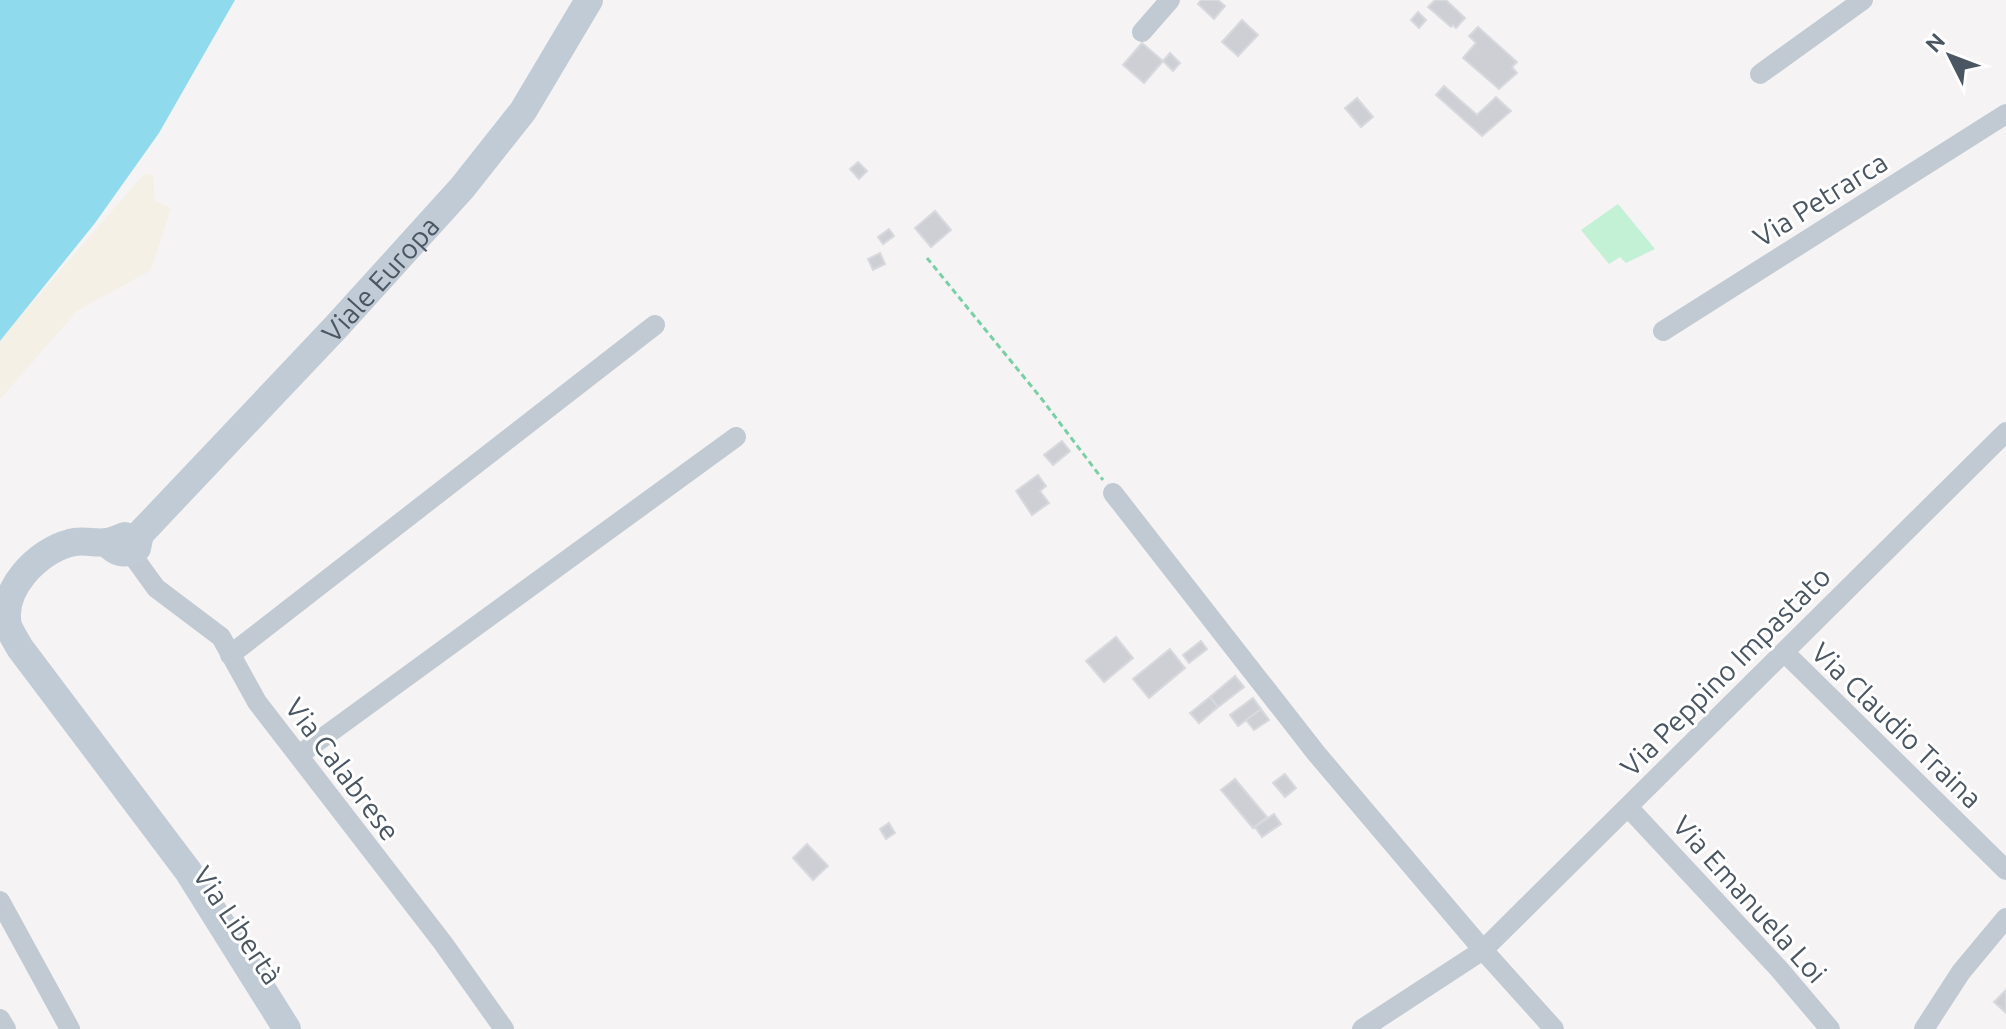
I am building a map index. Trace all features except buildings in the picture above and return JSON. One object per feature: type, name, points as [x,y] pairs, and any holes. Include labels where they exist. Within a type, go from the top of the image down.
[{"type":"street","name":"Viale Europa","points":[[130,539],[345,317],[462,188],[523,111],[589,0]]},
{"type":"street","points":[[1142,32],[1170,0]]},
{"type":"street","points":[[1760,74],[1863,0]]},
{"type":"street","name":"Via Petrarca","points":[[1663,331],[2006,114]]},
{"type":"street","points":[[230,655],[655,325]]},
{"type":"street","name":"Via Peppino Impastato","points":[[1483,950],[2006,432]]},
{"type":"street","points":[[299,755],[736,437]]},
{"type":"street","points":[[1113,493],[1316,753],[1554,1029]]},
{"type":"street","points":[[4,600],[19,579],[53,549],[84,540],[130,539]]},
{"type":"street","name":"Via Calabrese","points":[[130,539],[156,588],[221,637],[257,702],[443,943],[504,1029]]},
{"type":"street","points":[[35,668],[24,615],[27,585],[36,562]]},
{"type":"street","name":"Via Libertà","points":[[4,600],[8,626],[20,648],[129,792],[210,875],[291,1020]]},
{"type":"street","name":"Via Claudio Traina","points":[[1784,652],[2006,870]]},
{"type":"street","name":"Via Emanuela Loi","points":[[1628,807],[1779,969],[1830,1029]]},
{"type":"street","points":[[0,901],[70,1029]]},
{"type":"street","points":[[1924,1029],[1961,972],[2006,918]]},
{"type":"street","points":[[1362,1029],[1483,950]]},
{"type":"street","points":[[0,1019],[6,1029]]},
{"type":"path","points":[[927,258],[1041,398],[1113,493]]},
{"type":"green space","points":[[1618,204],[1655,249],[1626,263],[1620,257],[1609,264],[1581,230]]},
{"type":"sand","points":[[144,174],[153,175],[155,201],[171,208],[151,270],[77,311],[0,399],[0,340]]},
{"type":"water","points":[[0,0],[235,0],[159,133],[95,223],[0,341]]}]
